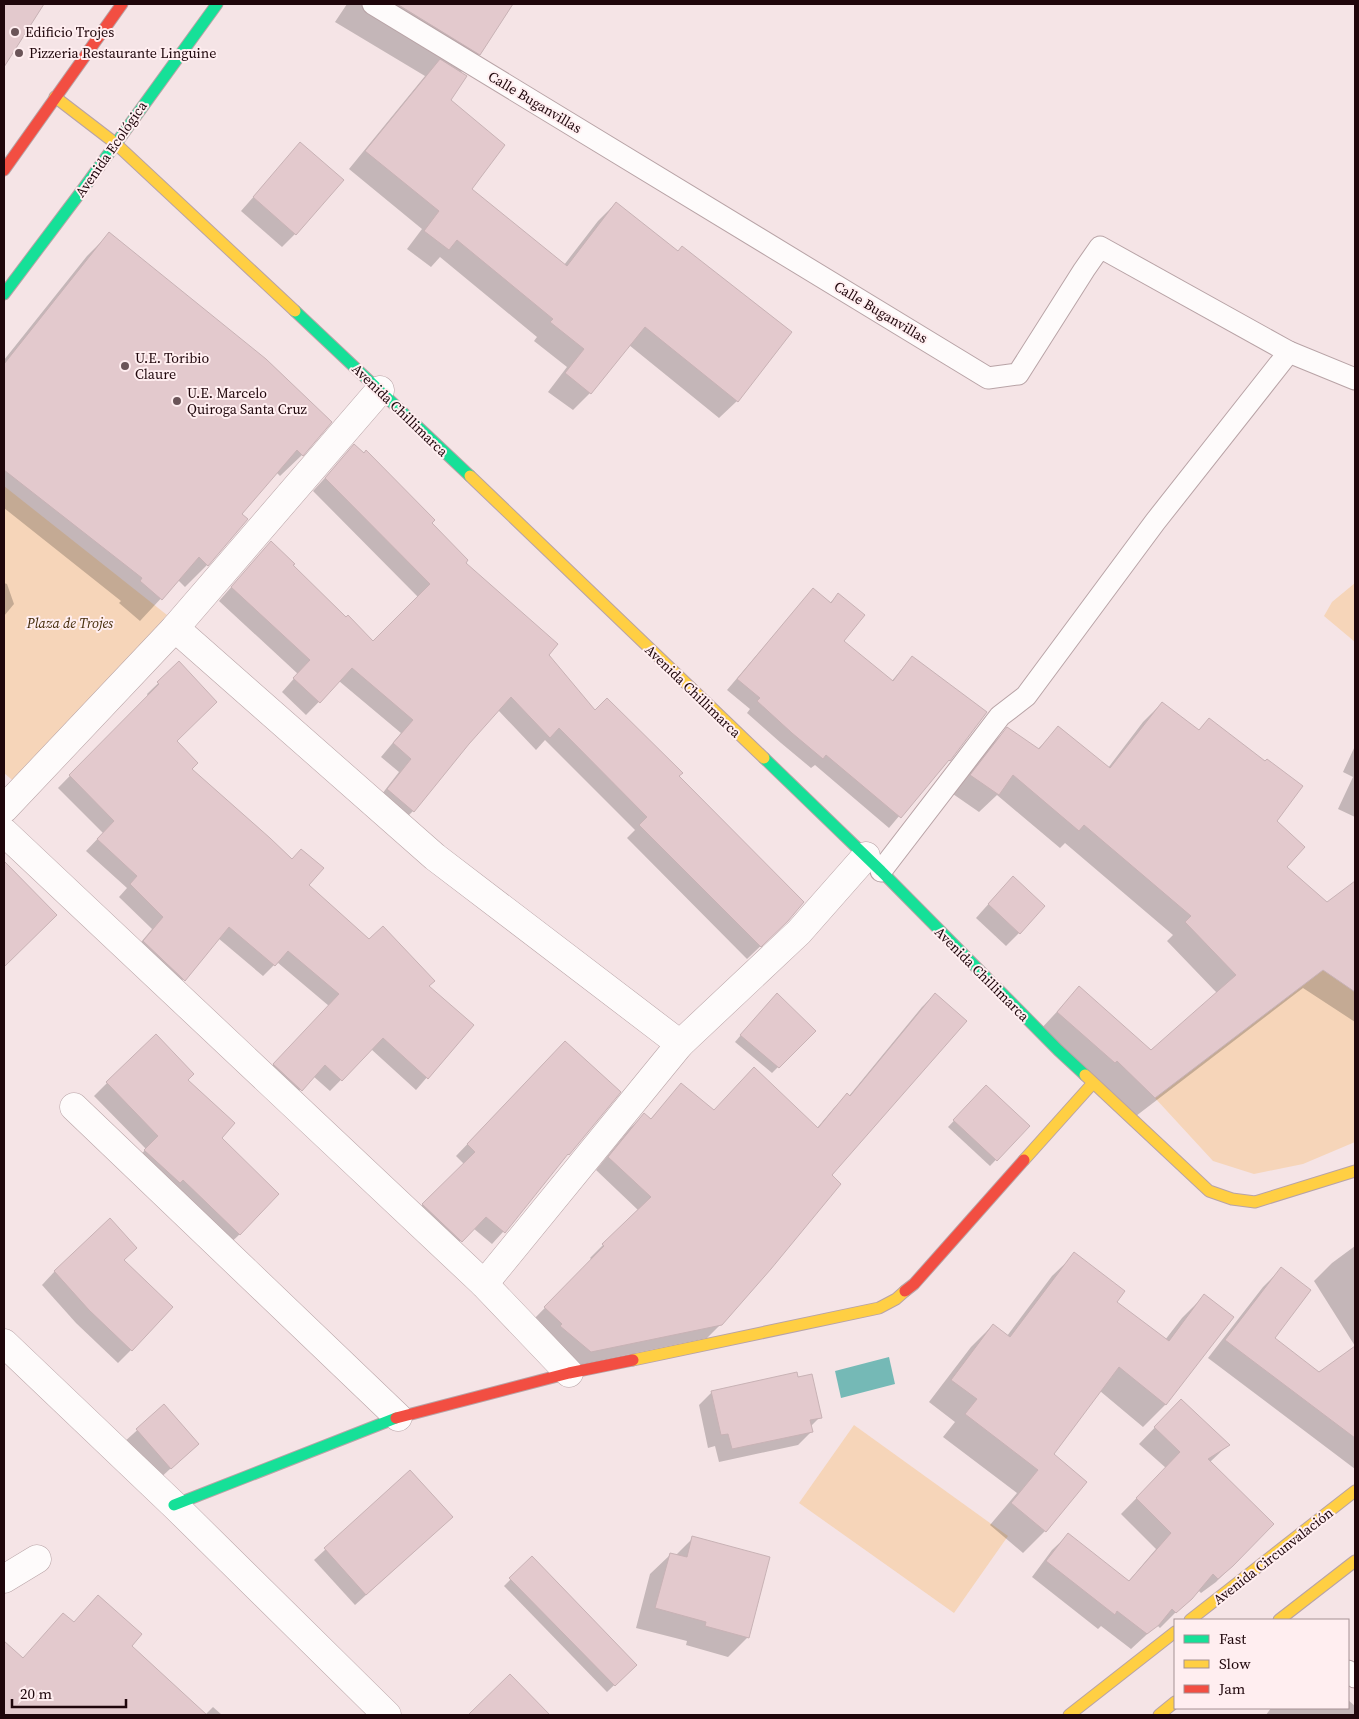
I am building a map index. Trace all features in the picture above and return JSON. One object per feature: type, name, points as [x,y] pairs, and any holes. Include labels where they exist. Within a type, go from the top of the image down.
[{"type":"main road","points":[[4,170],[122,4]]},
{"type":"main road","name":"Avenida Ecológica","points":[[4,294],[84,189],[115,142],[218,4]]},
{"type":"main road","name":"Avenida Chillimarca","points":[[55,97],[115,142],[380,390],[873,864],[1058,1050],[1209,1191],[1232,1199],[1254,1202],[1355,1171]]},
{"type":"main road","points":[[174,1505],[398,1417],[569,1373],[879,1308],[896,1300],[914,1284],[1093,1083]]},
{"type":"main road","name":"Avenida Circunvalación","points":[[1191,1619],[1355,1492]]},
{"type":"main road","points":[[1280,1619],[1355,1561]]},
{"type":"main road","points":[[1069,1715],[1174,1633]]},
{"type":"main road","points":[[1159,1715],[1174,1703]]},
{"type":"street","points":[[4,809],[175,628],[380,390]]},
{"type":"street","points":[[175,628],[435,857],[680,1044]]},
{"type":"street","points":[[4,832],[484,1284],[569,1373]]},
{"type":"street","points":[[484,1284],[680,1044],[873,864]]},
{"type":"street","points":[[74,1107],[398,1417]]},
{"type":"street","points":[[4,1343],[174,1505],[387,1715]]},
{"type":"street","points":[[4,1579],[37,1559]]},
{"type":"lane","name":"Calle Buganvillas","points":[[373,4],[988,378],[1018,374],[1100,247],[1289,352],[1355,379]]},
{"type":"lane","points":[[873,864],[1000,716],[1026,696],[1155,522],[1289,352]]},
{"type":"green space","name":"Plaza de Trojes","points":[[4,486],[167,615],[17,784],[4,773]]},
{"type":"green space","points":[[1355,583],[1355,642],[1324,616],[1332,602]]},
{"type":"green space","points":[[1355,938],[1355,1142],[1303,1164],[1254,1174],[1213,1161],[1155,1098],[1323,970]]},
{"type":"green space","points":[[854,1425],[1008,1536],[954,1613],[799,1503]]},
{"type":"water","points":[[889,1357],[895,1384],[841,1398],[835,1371]]},
{"type":"building","name":"Edificio Trojes","points":[[4,4],[44,4],[4,67]]},
{"type":"building","points":[[397,4],[513,4],[480,55]]},
{"type":"building","points":[[440,59],[467,76],[451,100],[505,145],[472,189],[567,266],[616,202],[678,251],[682,246],[792,332],[738,402],[645,327],[591,394],[565,373],[584,349],[550,322],[553,319],[457,240],[449,250],[424,231],[439,211],[365,151]]},
{"type":"building","points":[[300,142],[344,180],[296,235],[253,197]]},
{"type":"building","points":[[109,232],[266,359],[332,422],[303,456],[297,450],[242,514],[248,519],[208,566],[199,557],[162,600],[140,581],[142,578],[4,470],[4,364]]},
{"type":"building","points":[[354,444],[364,453],[366,450],[435,520],[432,523],[468,560],[466,563],[558,644],[549,655],[595,710],[607,698],[683,773],[679,776],[804,902],[788,921],[761,947],[639,825],[647,817],[559,728],[550,738],[511,697],[469,744],[414,812],[387,789],[411,759],[393,743],[413,720],[352,668],[320,703],[293,678],[310,660],[231,587],[271,541],[346,617],[348,615],[373,641],[430,584],[325,478]]},
{"type":"building","points":[[813,588],[831,603],[838,593],[865,615],[844,641],[893,681],[912,656],[987,712],[950,761],[901,818],[826,755],[823,759],[792,733],[757,701],[760,698],[737,679]]},
{"type":"building","points":[[179,661],[217,702],[177,741],[198,763],[192,769],[292,859],[301,849],[324,868],[309,885],[369,939],[383,926],[435,981],[429,986],[474,1025],[428,1079],[383,1038],[342,1081],[325,1065],[302,1091],[273,1064],[339,994],[288,951],[275,966],[229,927],[185,981],[143,941],[163,917],[130,884],[137,876],[97,839],[114,821],[69,775],[159,684],[157,682]]},
{"type":"building","points":[[1162,702],[1199,730],[1209,718],[1265,761],[1267,759],[1303,786],[1277,821],[1305,847],[1287,867],[1327,902],[1355,881],[1355,992],[1323,970],[1155,1098],[1117,1061],[1115,1063],[1057,1012],[1079,986],[1151,1050],[1236,975],[1185,922],[1191,916],[1084,825],[1079,831],[1013,775],[999,795],[970,775],[1007,727],[1039,749],[1058,726],[1110,768]]},
{"type":"building","points":[[4,861],[57,915],[4,967]]},
{"type":"building","points":[[1013,876],[1045,906],[1020,934],[988,904]]},
{"type":"building","points":[[777,993],[816,1031],[779,1068],[740,1035]]},
{"type":"building","points":[[935,993],[967,1021],[832,1175],[841,1184],[722,1325],[591,1352],[560,1326],[562,1324],[544,1307],[604,1246],[602,1244],[651,1197],[608,1157],[644,1113],[651,1119],[681,1083],[714,1110],[754,1067],[818,1128],[847,1093],[850,1096]]},
{"type":"building","points":[[156,1034],[194,1074],[188,1080],[235,1123],[222,1138],[279,1194],[240,1235],[183,1180],[180,1183],[144,1150],[158,1136],[106,1082]]},
{"type":"building","points":[[565,1041],[621,1092],[568,1154],[505,1233],[486,1217],[462,1242],[422,1204],[475,1152],[467,1144]]},
{"type":"building","points":[[986,1085],[1030,1126],[997,1161],[953,1120]]},
{"type":"building","points":[[110,1218],[137,1248],[124,1260],[173,1307],[132,1351],[89,1310],[54,1271]]},
{"type":"building","points":[[1074,1252],[1125,1291],[1117,1302],[1169,1341],[1204,1294],[1234,1317],[1166,1405],[1119,1367],[1054,1454],[1087,1482],[1046,1532],[1011,1503],[1038,1470],[965,1414],[977,1399],[951,1380],[993,1324],[1010,1337]]},
{"type":"building","points":[[1281,1267],[1311,1290],[1275,1338],[1319,1372],[1355,1346],[1355,1438],[1225,1340]]},
{"type":"building","points":[[797,1372],[798,1377],[812,1374],[822,1418],[810,1420],[813,1432],[732,1449],[728,1434],[721,1435],[711,1391]]},
{"type":"building","points":[[1181,1399],[1230,1445],[1208,1459],[1274,1524],[1218,1579],[1213,1574],[1192,1599],[1176,1613],[1172,1609],[1159,1625],[1147,1634],[1117,1611],[1115,1615],[1046,1561],[1068,1533],[1129,1581],[1171,1533],[1136,1498],[1180,1452],[1154,1427]]},
{"type":"building","points":[[164,1404],[199,1444],[171,1469],[136,1429]]},
{"type":"building","points":[[410,1470],[453,1517],[366,1595],[324,1548]]},
{"type":"building","points":[[692,1536],[770,1557],[749,1638],[705,1626],[706,1622],[655,1608],[670,1553],[687,1557]]},
{"type":"building","points":[[532,1556],[637,1665],[615,1686],[509,1578]]},
{"type":"building","points":[[98,1595],[142,1634],[132,1646],[207,1715],[4,1715],[4,1641],[23,1658],[63,1613],[74,1622]]},
{"type":"building","points":[[510,1674],[550,1715],[468,1715]]},
{"type":"traffic: fast","points":[[4,294],[83,189],[217,4]]},
{"type":"traffic: fast","points":[[295,311],[470,476]]},
{"type":"traffic: fast","points":[[764,758],[881,871],[1085,1075]]},
{"type":"traffic: fast","points":[[174,1505],[396,1418]]},
{"type":"traffic: slow","points":[[55,97],[115,143],[295,311]]},
{"type":"traffic: slow","points":[[470,476],[764,758]]},
{"type":"traffic: slow","points":[[1085,1075],[1209,1191],[1232,1199],[1255,1202],[1355,1171]]},
{"type":"traffic: slow","points":[[1024,1160],[1093,1083]]},
{"type":"traffic: slow","points":[[633,1360],[879,1308],[896,1299],[905,1291]]},
{"type":"traffic: slow","points":[[1191,1619],[1355,1491]]},
{"type":"traffic: slow","points":[[1280,1619],[1355,1561]]},
{"type":"traffic: slow","points":[[1069,1715],[1174,1633]]},
{"type":"traffic: slow","points":[[1159,1715],[1174,1703]]},
{"type":"traffic: jam","points":[[4,170],[122,4]]},
{"type":"traffic: jam","points":[[905,1291],[914,1284],[1024,1160]]},
{"type":"traffic: jam","points":[[396,1418],[569,1373],[633,1360]]},
{"type":"place","name":"Edificio Trojes","points":[[15,32]]},
{"type":"place","name":"Pizzeria Restaurante Linguine","points":[[19,53]]},
{"type":"place","name":"U.E. Toribio Claure","points":[[125,366]]},
{"type":"place","name":"U.E. Marcelo Quiroga Santa Cruz","points":[[177,401]]}]
